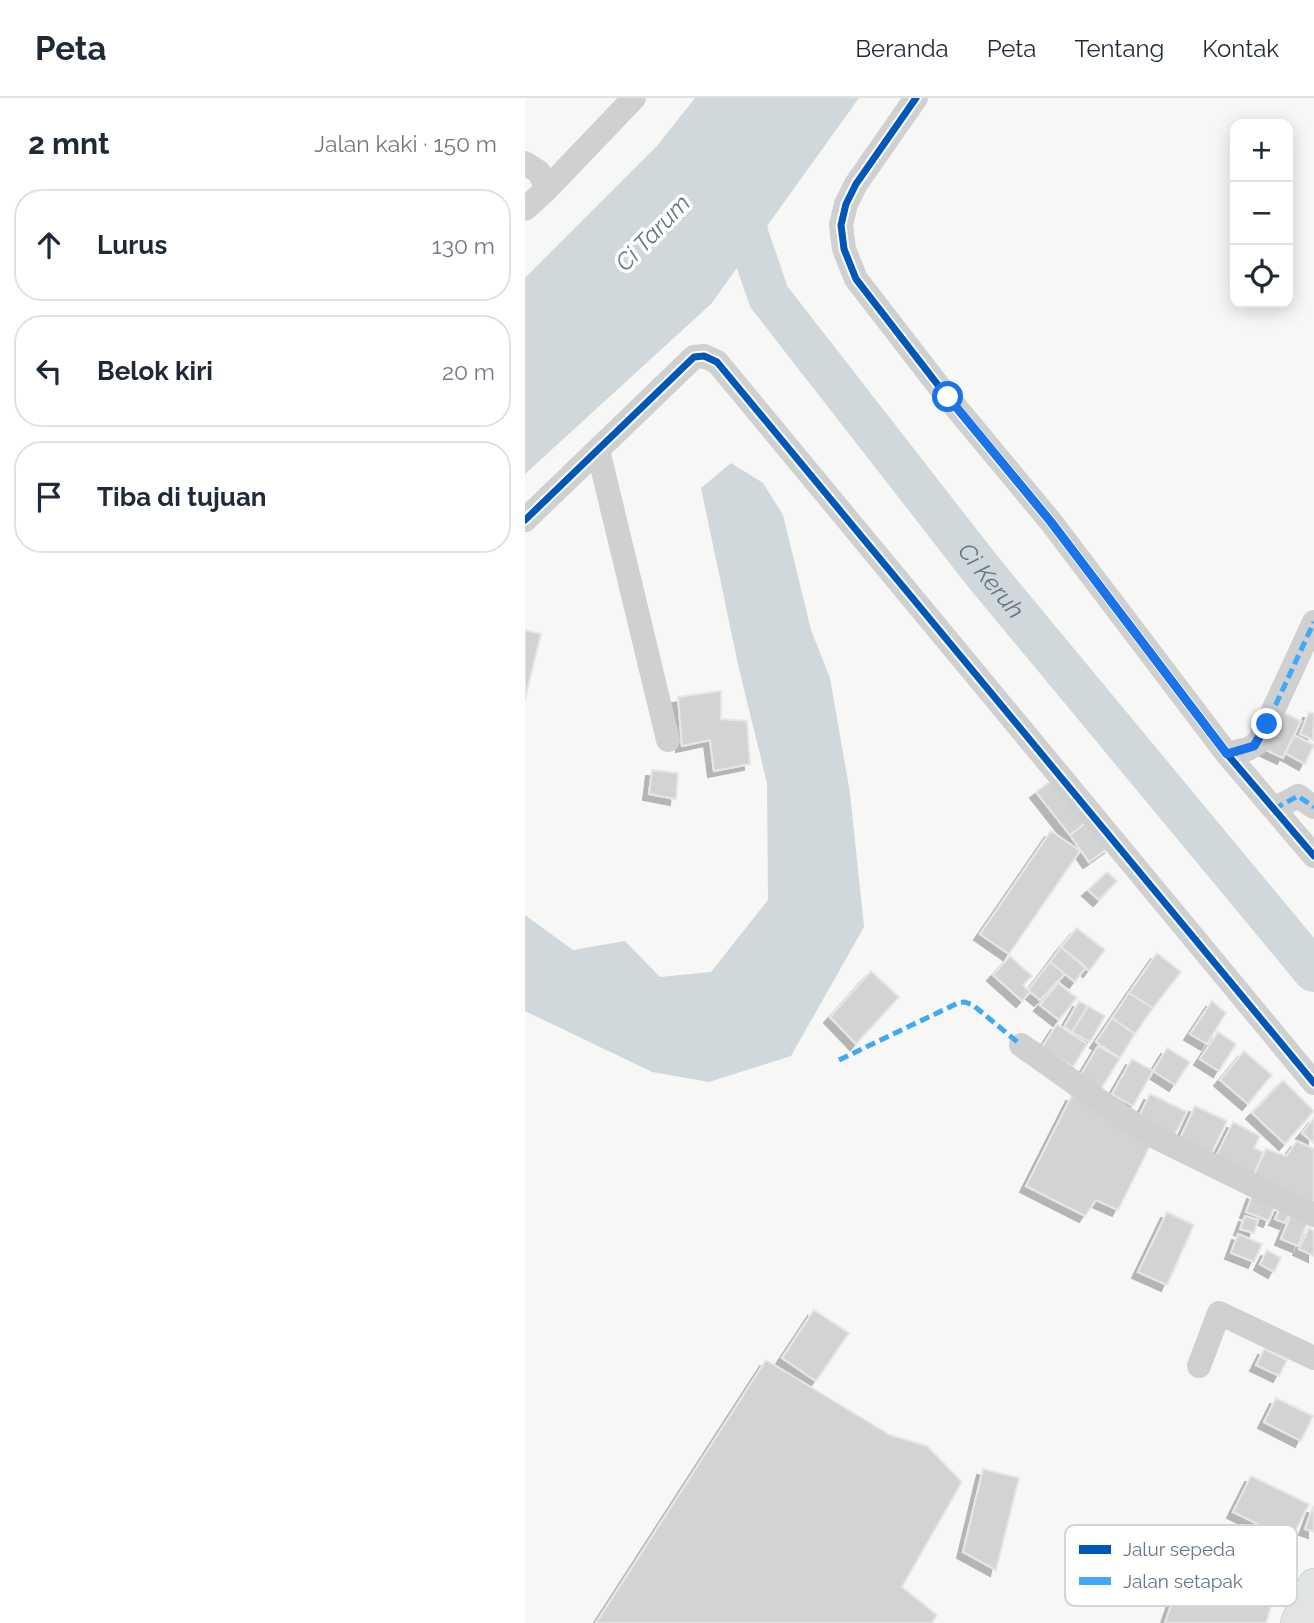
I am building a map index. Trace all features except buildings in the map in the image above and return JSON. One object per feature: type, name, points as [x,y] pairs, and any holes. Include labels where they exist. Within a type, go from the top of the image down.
[{"type":"main road","points":[[1297,1623],[1314,1585]]},
{"type":"street","points":[[525,209],[634,98]]},
{"type":"street","points":[[916,98],[856,184],[846,204],[841,225],[844,249],[856,279],[1051,522],[1227,754],[1314,856]]},
{"type":"street","points":[[525,163],[539,172],[547,189]]},
{"type":"street","points":[[525,520],[694,357],[704,356],[717,362],[1314,1083]]},
{"type":"street","points":[[598,450],[668,740]]},
{"type":"street","points":[[1227,754],[1248,749],[1258,743],[1314,622]]},
{"type":"street","points":[[1275,809],[1298,796],[1314,807]]},
{"type":"street","points":[[1021,1045],[1151,1135],[1314,1215]]},
{"type":"street","points":[[1199,1366],[1219,1313],[1314,1358]]},
{"type":"water","name":"Ci Tarum","points":[[695,98],[859,98],[711,304],[525,474],[525,278],[657,146]]},
{"type":"water","points":[[731,463],[763,483],[783,515],[811,630],[830,678],[850,793],[864,927],[791,1056],[709,1082],[652,1072],[525,1011],[525,915],[573,950],[625,941],[660,977],[711,972],[768,900],[767,783],[739,669],[701,488]]},
{"type":"waterway","name":"Ci Keruh","points":[[738,193],[748,236],[769,297],[984,573],[1314,971]]},
{"type":"marked path","points":[[1227,754],[1248,749],[1258,743],[1314,622]]},
{"type":"marked path","points":[[1274,809],[1298,796],[1314,807]]},
{"type":"marked path","points":[[839,1060],[965,1002],[973,1005],[1021,1045]]},
{"type":"cycle path","points":[[916,98],[856,184],[846,204],[841,225],[844,249],[856,279],[948,398],[1051,522],[1227,754],[1314,856]]},
{"type":"cycle path","points":[[525,520],[694,357],[704,356],[717,362],[1314,1083]]},
{"type":"route","points":[[948,397],[1051,522],[1227,754],[1254,746],[1267,724]]}]
